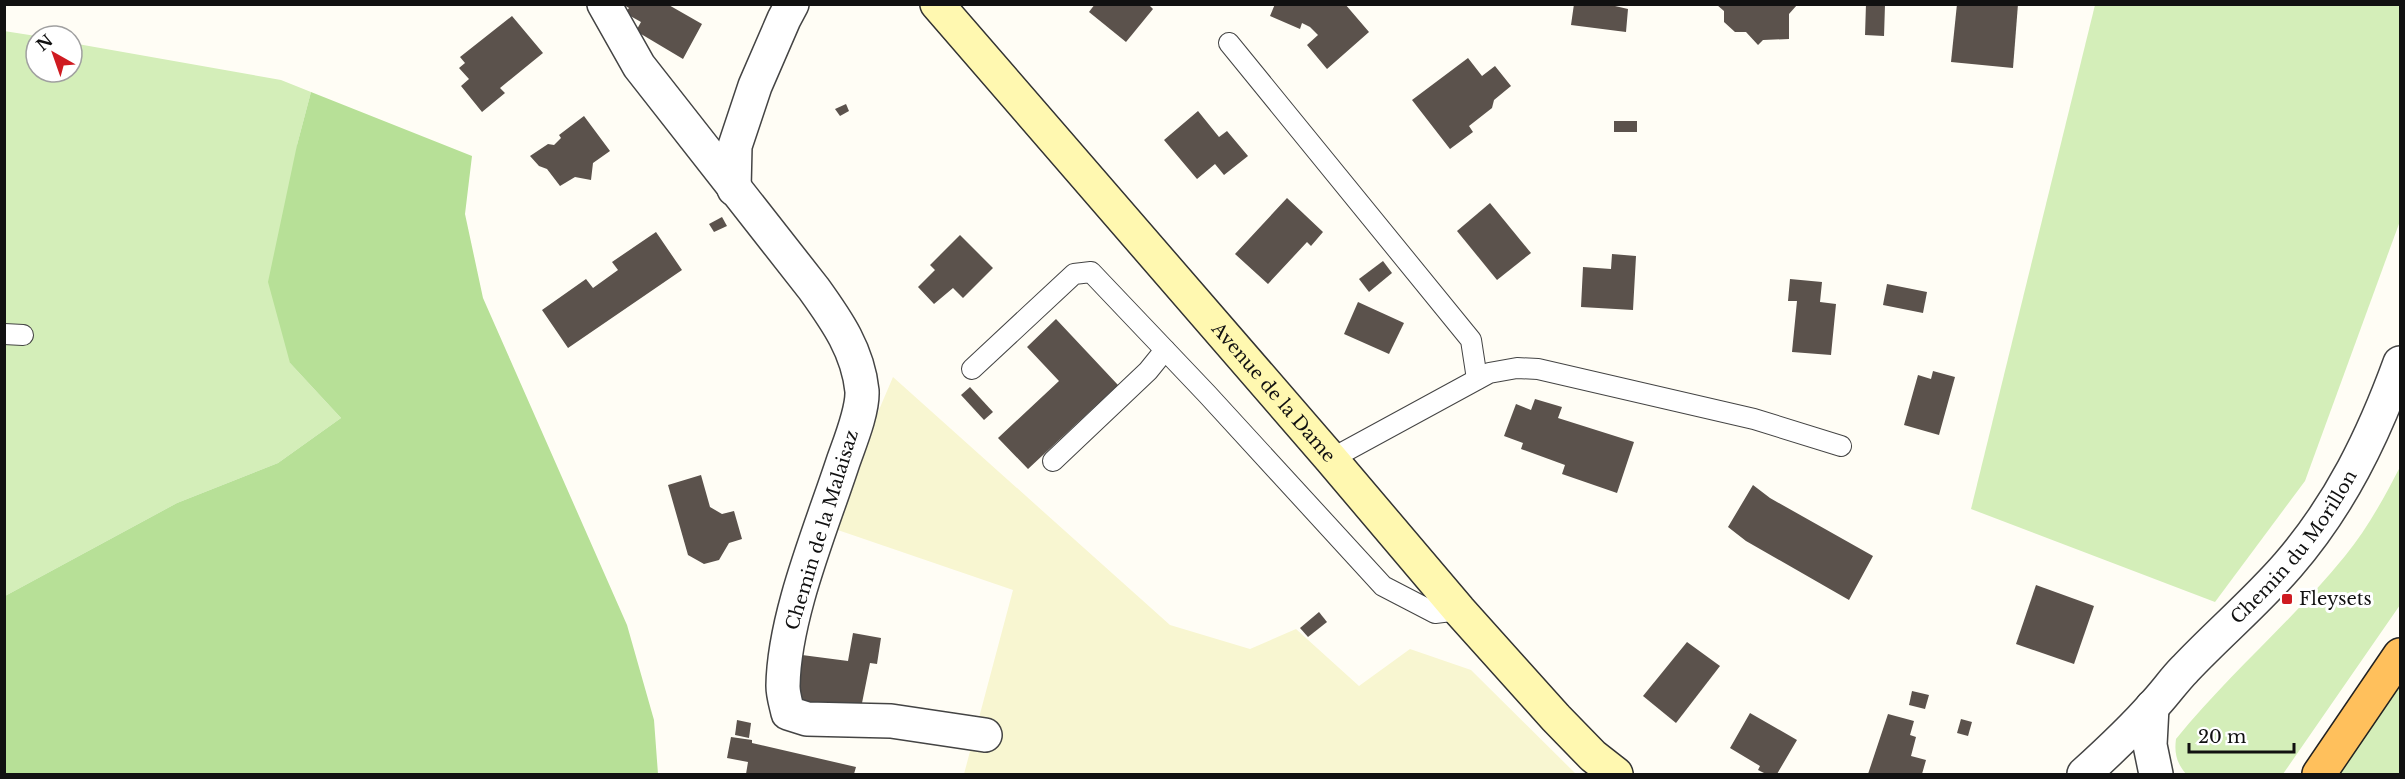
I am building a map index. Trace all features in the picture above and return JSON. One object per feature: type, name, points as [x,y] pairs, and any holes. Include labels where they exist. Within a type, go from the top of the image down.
[{"type":"highway","points":[[2319,774],[2400,655]]},
{"type":"main road","name":"Avenue de la Dame","points":[[937,4],[1459,610],[1562,725],[1616,774]]},
{"type":"street","name":"Chemin de la Malaisaz","points":[[604,4],[639,66],[841,326],[856,358],[862,393],[854,429],[795,609],[787,650],[783,688],[788,713],[807,719],[891,721],[985,735]]},
{"type":"street","points":[[734,189],[735,146],[755,86],[792,4]]},
{"type":"street","name":"Chemin du Morillon","points":[[2084,774],[2152,707],[2183,670],[2259,596],[2313,535],[2357,466],[2375,430],[2400,363]]},
{"type":"street","points":[[2152,707],[2150,745],[2156,774]]},
{"type":"lane","points":[[1229,43],[1470,340],[1478,379]]},
{"type":"lane","points":[[972,369],[1074,274],[1091,272],[1383,586],[1435,613],[1459,610]]},
{"type":"lane","points":[[1053,461],[1148,372],[1165,350]]},
{"type":"lane","points":[[1331,459],[1478,379],[1503,369],[1517,368],[1538,369],[1754,419],[1841,446]]},
{"type":"shaded area","points":[[893,377],[1170,625],[1250,649],[1296,629],[1359,686],[1410,649],[1471,670],[1576,774],[964,774],[1013,590],[829,527]]},
{"type":"green space","points":[[2095,5],[2400,5],[2400,221],[2305,481],[2215,602],[1971,509]]},
{"type":"green space","points":[[4,31],[24,34],[24,84],[84,84],[84,45],[281,80],[311,92],[297,145],[290,363],[341,418],[278,463],[177,503],[5,596]]},
{"type":"green space","points":[[311,92],[472,156],[465,214],[483,298],[627,625],[654,720],[658,774],[5,774],[5,596],[177,503],[278,463],[341,418],[290,363],[268,282],[297,145]]},
{"type":"green space","points":[[2400,467],[2400,605],[2283,774],[2186,774],[2177,758],[2176,739],[2345,556],[2375,513]]},
{"type":"green space","points":[[2400,683],[2400,774],[2337,774]]},
{"type":"building","points":[[622,4],[667,4],[702,24],[683,59],[636,31],[641,22],[625,13],[629,8]]},
{"type":"building","points":[[1095,4],[1148,4],[1153,9],[1126,42],[1089,12]]},
{"type":"building","points":[[1275,4],[1345,4],[1369,32],[1327,69],[1307,45],[1318,35],[1302,23],[1300,29],[1270,16]]},
{"type":"building","points":[[1574,4],[1615,4],[1615,6],[1628,9],[1626,32],[1571,25]]},
{"type":"building","points":[[1866,4],[1885,4],[1884,36],[1865,35]]},
{"type":"building","points":[[1957,4],[2018,4],[2013,68],[1951,62]]},
{"type":"building","points":[[1717,5],[1797,5],[1789,14],[1789,39],[1763,40],[1758,45],[1746,32],[1735,32],[1724,22],[1724,11]]},
{"type":"building","points":[[512,16],[543,53],[500,88],[505,93],[482,112],[461,86],[469,79],[459,68],[465,63],[460,57]]},
{"type":"building","points":[[1468,58],[1482,76],[1495,66],[1511,86],[1494,100],[1492,108],[1469,126],[1473,132],[1450,149],[1412,100]]},
{"type":"building","points":[[846,104],[849,111],[840,116],[835,109]]},
{"type":"building","points":[[1198,111],[1219,137],[1227,131],[1248,156],[1224,175],[1215,164],[1197,179],[1164,140]]},
{"type":"building","points":[[584,116],[610,151],[593,163],[591,180],[575,177],[560,186],[547,169],[539,166],[530,156],[548,144],[554,145],[561,138],[559,135]]},
{"type":"building","points":[[1614,121],[1637,121],[1637,132],[1614,132]]},
{"type":"building","points":[[1287,198],[1323,232],[1311,246],[1307,242],[1268,284],[1235,254]]},
{"type":"building","points":[[1490,203],[1531,253],[1497,280],[1457,231]]},
{"type":"building","points":[[722,217],[727,226],[714,232],[709,224]]},
{"type":"building","points":[[656,232],[682,270],[568,348],[542,310],[586,279],[593,288],[618,270],[612,262]]},
{"type":"building","points":[[960,235],[993,268],[963,298],[953,288],[934,304],[918,287],[935,270],[930,265]]},
{"type":"building","points":[[1612,254],[1636,256],[1633,310],[1581,307],[1583,267],[1611,269]]},
{"type":"building","points":[[1383,261],[1392,273],[1369,292],[1359,279]]},
{"type":"building","points":[[1790,279],[1822,282],[1820,302],[1836,304],[1831,355],[1792,352],[1797,301],[1788,301]]},
{"type":"building","points":[[1887,284],[1927,292],[1923,313],[1883,305]]},
{"type":"building","points":[[1358,302],[1404,323],[1389,354],[1344,334]]},
{"type":"building","points":[[1056,319],[1118,385],[1028,469],[998,438],[1059,381],[1027,347]]},
{"type":"building","points":[[1933,371],[1955,377],[1939,435],[1904,425],[1918,375],[1931,379]]},
{"type":"building","points":[[970,387],[993,412],[984,420],[961,395]]},
{"type":"building","points":[[1535,399],[1562,407],[1558,418],[1634,442],[1617,493],[1562,474],[1565,465],[1521,449],[1523,443],[1504,436],[1516,404],[1531,410]]},
{"type":"building","points":[[701,475],[710,507],[722,514],[734,511],[742,539],[729,543],[719,560],[704,564],[688,555],[668,485]]},
{"type":"building","points":[[1753,485],[1770,498],[1873,556],[1849,600],[1746,541],[1728,527]]},
{"type":"building","points":[[2036,585],[2094,606],[2074,664],[2016,644]]},
{"type":"building","points":[[1319,612],[1327,622],[1308,637],[1300,628]]},
{"type":"building","points":[[853,633],[881,638],[877,664],[870,663],[861,708],[795,700],[802,655],[848,661]]},
{"type":"building","points":[[1687,642],[1720,666],[1676,723],[1643,696]]},
{"type":"building","points":[[1912,691],[1929,695],[1925,709],[1909,705]]},
{"type":"building","points":[[1750,713],[1797,740],[1777,774],[1766,774],[1758,770],[1760,766],[1730,748]]},
{"type":"building","points":[[1888,714],[1914,721],[1910,735],[1916,737],[1911,756],[1926,760],[1922,774],[1868,774]]},
{"type":"building","points":[[1961,719],[1972,722],[1968,736],[1957,733]]},
{"type":"building","points":[[737,720],[751,723],[749,738],[735,735]]},
{"type":"building","points":[[731,737],[752,740],[752,743],[856,767],[854,774],[746,774],[748,762],[727,758]]},
{"type":"place","name":"Fleysets","points":[[2287,599]]}]
